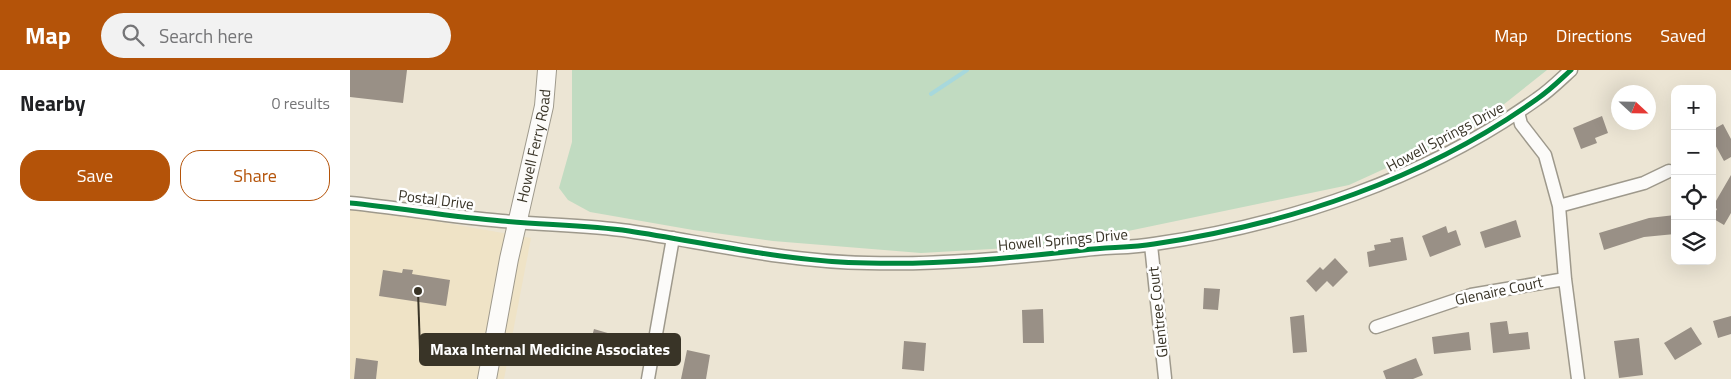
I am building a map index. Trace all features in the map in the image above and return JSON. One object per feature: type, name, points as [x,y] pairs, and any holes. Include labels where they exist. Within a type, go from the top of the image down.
[{"type":"street","name":"Howell Ferry Road","points":[[487,379],[509,259],[544,106],[547,70]]},
{"type":"street","name":"Howell Springs Drive","points":[[518,223],[625,230],[724,248],[803,258],[868,263],[939,262],[1151,245],[1222,232],[1280,218],[1380,185],[1456,148],[1518,112],[1540,97],[1571,70]]},
{"type":"street","points":[[1518,112],[1521,124],[1545,155],[1558,206],[1578,379]]},
{"type":"street","points":[[1558,206],[1644,183],[1669,171]]},
{"type":"street","name":"Postal Drive","points":[[350,203],[518,223]]},
{"type":"street","points":[[648,379],[673,238]]},
{"type":"street","name":"Glentree Court","points":[[1151,245],[1165,378]]},
{"type":"street","name":"Glenaire Court","points":[[1376,327],[1471,295],[1565,279]]},
{"type":"shaded area","points":[[350,206],[531,238],[504,379],[350,379]]},
{"type":"green space","points":[[572,70],[1547,70],[1474,128],[1349,185],[1061,245],[921,253],[773,241],[693,230],[590,212],[568,200],[559,188],[572,142]]},
{"type":"building","points":[[350,70],[407,70],[403,103],[350,97]]},
{"type":"building","points":[[1602,116],[1608,133],[1595,138],[1597,143],[1581,149],[1573,128]]},
{"type":"building","points":[[1723,124],[1731,139],[1731,157],[1724,161],[1716,146],[1716,128]]},
{"type":"building","points":[[1731,175],[1731,213],[1724,225],[1716,220],[1716,201]]},
{"type":"building","points":[[1671,215],[1671,234],[1644,237],[1604,250],[1599,233],[1649,218]]},
{"type":"building","points":[[1516,220],[1521,237],[1485,248],[1480,232]]},
{"type":"building","points":[[1446,226],[1448,233],[1456,230],[1461,245],[1430,257],[1422,236]]},
{"type":"building","points":[[1403,237],[1407,260],[1369,267],[1367,252],[1375,250],[1374,245],[1391,242],[1390,239]]},
{"type":"building","points":[[1335,258],[1348,272],[1333,287],[1327,281],[1316,292],[1306,281],[1320,267],[1323,270]]},
{"type":"building","points":[[403,269],[413,270],[412,274],[450,280],[446,306],[379,296],[383,270],[402,273]]},
{"type":"building","points":[[1204,288],[1220,289],[1218,310],[1203,309]]},
{"type":"building","points":[[1043,309],[1044,343],[1023,343],[1022,310]]},
{"type":"building","points":[[1304,315],[1307,352],[1293,353],[1290,317]]},
{"type":"building","points":[[1731,316],[1731,334],[1718,338],[1713,321]]},
{"type":"building","points":[[1507,321],[1509,334],[1528,332],[1530,349],[1493,353],[1490,323]]},
{"type":"building","points":[[1691,327],[1702,344],[1675,360],[1664,343]]},
{"type":"building","points":[[594,329],[611,334],[604,359],[587,355]]},
{"type":"building","points":[[1469,332],[1471,350],[1434,354],[1432,337]]},
{"type":"building","points":[[1639,338],[1643,375],[1619,378],[1614,341]]},
{"type":"building","points":[[904,341],[926,343],[924,371],[902,369]]},
{"type":"building","points":[[687,350],[710,355],[706,379],[681,379]]},
{"type":"building","points":[[356,358],[378,361],[376,379],[354,379]]},
{"type":"building","points":[[1416,358],[1423,375],[1413,379],[1386,379],[1383,371]]},
{"type":"waterway","points":[[931,94],[967,70]]},
{"type":"cycle path","points":[[350,203],[483,219],[613,229],[778,256],[838,262],[949,262],[1145,245],[1255,224],[1354,194],[1402,175],[1449,153],[1494,127],[1541,96],[1571,70]]},
{"type":"place","name":"Maxa Internal Medicine Associates","points":[[418,291]]}]
